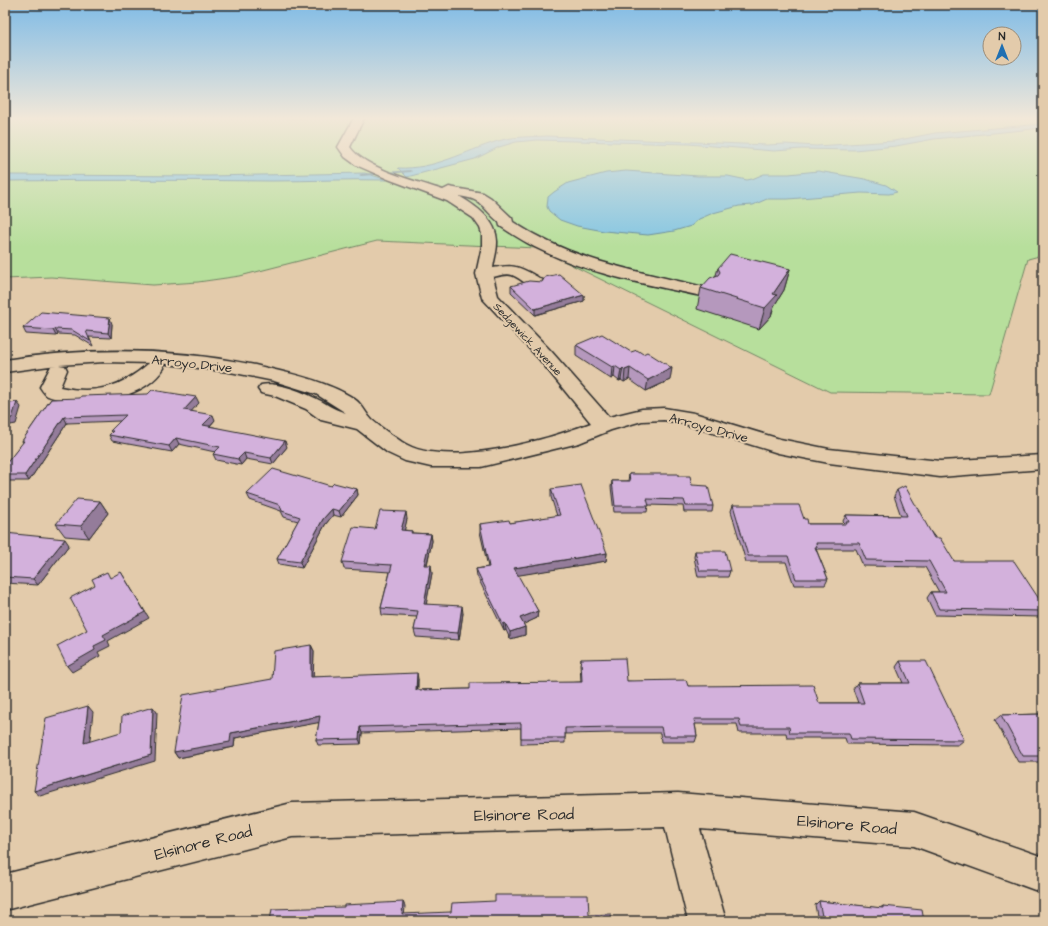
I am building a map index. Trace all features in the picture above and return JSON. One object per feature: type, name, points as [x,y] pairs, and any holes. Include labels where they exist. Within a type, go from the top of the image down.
[{"type":"street","name":"Sedgewick Avenue","points":[[360,161],[386,174],[452,198],[469,208],[481,218],[488,230],[490,242],[484,274],[485,287],[490,298],[545,355],[604,425]]},
{"type":"street","points":[[432,190],[445,190],[478,196],[488,203],[500,217],[507,221],[505,223],[518,233],[542,246],[576,260],[706,292]]},
{"type":"street","points":[[484,274],[509,270],[516,271],[536,283]]},
{"type":"street","name":"Arroyo Drive","points":[[5,366],[43,360],[104,356],[167,358],[230,366],[278,376],[287,386],[328,415],[364,424],[396,448],[413,456],[430,460],[480,460],[572,438],[604,425],[642,414],[664,414],[687,418],[778,446],[822,455],[940,469],[1043,462]]},
{"type":"street","name":"Arroyo Drive","points":[[5,377],[58,370],[123,367],[155,368],[287,386]]},
{"type":"street","points":[[58,370],[50,387],[54,392],[78,396],[117,391],[133,385],[155,368]]},
{"type":"street","points":[[678,810],[707,921]]},
{"type":"street","name":"Elsinore Road","points":[[5,892],[292,820],[678,810],[914,829],[1043,875]]},
{"type":"green space","points":[[5,161],[1043,161],[1043,255],[1028,259],[989,394],[830,392],[537,248],[377,241],[240,276],[198,282],[153,285],[51,277],[5,279]]},
{"type":"water","points":[[442,161],[467,161],[407,177],[398,168],[411,168]]},
{"type":"water","points":[[626,171],[698,176],[728,176],[747,180],[764,174],[789,174],[818,171],[865,179],[886,185],[897,192],[889,194],[861,193],[788,199],[767,199],[753,205],[739,206],[713,213],[699,219],[691,226],[674,231],[648,235],[604,231],[577,226],[560,220],[549,211],[547,207],[548,197],[568,183],[606,173]]},
{"type":"water","points":[[365,173],[387,180],[5,181],[5,176],[11,175],[208,176]]},
{"type":"building","points":[[730,254],[790,269],[773,294],[777,295],[765,308],[701,288],[710,278],[718,275],[720,272],[718,268]]},
{"type":"building","points":[[559,274],[584,295],[535,309],[511,286],[529,281],[542,282],[545,277]]},
{"type":"building","points":[[41,312],[110,318],[108,333],[86,331],[90,341],[72,330],[23,328]]},
{"type":"building","points":[[602,334],[631,352],[637,350],[643,354],[647,352],[672,368],[648,380],[630,368],[625,370],[623,368],[621,370],[615,366],[612,367],[576,345]]},
{"type":"building","points":[[152,390],[196,397],[184,410],[213,415],[203,425],[285,441],[271,458],[244,453],[238,459],[213,454],[220,447],[176,438],[169,446],[109,435],[113,431],[110,431],[126,415],[64,417],[25,475],[5,475],[5,465],[24,441],[22,441],[51,399],[80,398],[81,396],[148,394]]},
{"type":"building","points":[[17,402],[12,418],[5,419],[5,404]]},
{"type":"building","points":[[273,469],[331,486],[334,483],[357,489],[339,511],[332,509],[323,519],[300,562],[277,559],[300,517],[282,511],[280,505],[247,494]]},
{"type":"building","points":[[629,474],[678,474],[678,476],[690,476],[692,485],[708,486],[713,506],[686,506],[684,500],[647,499],[649,506],[615,506],[612,481],[630,481]]},
{"type":"building","points":[[581,485],[607,553],[514,568],[538,611],[520,618],[525,627],[510,632],[505,623],[503,624],[476,569],[489,567],[480,524],[509,520],[510,523],[560,515],[551,489]]},
{"type":"building","points":[[905,486],[934,538],[940,538],[954,561],[1014,561],[1043,605],[1043,611],[939,609],[931,592],[946,592],[929,561],[866,560],[859,543],[816,543],[817,547],[815,547],[828,579],[796,579],[788,556],[748,556],[733,505],[799,505],[804,519],[807,519],[808,524],[847,524],[846,522],[849,522],[846,515],[907,516],[897,490]]},
{"type":"building","points":[[77,499],[100,501],[81,526],[56,524]]},
{"type":"building","points":[[380,511],[406,512],[401,530],[412,531],[411,533],[431,534],[424,565],[431,565],[424,604],[462,606],[458,633],[414,630],[418,611],[381,608],[392,565],[342,562],[353,527],[375,529]]},
{"type":"building","points":[[5,533],[65,539],[33,579],[5,577]]},
{"type":"building","points":[[695,551],[725,551],[730,571],[700,571]]},
{"type":"building","points":[[107,572],[110,578],[121,572],[145,612],[103,635],[106,640],[94,646],[95,650],[67,666],[57,646],[87,630],[70,598],[95,585],[92,579]]},
{"type":"building","points":[[311,645],[311,677],[417,673],[416,690],[470,689],[470,683],[582,682],[581,659],[625,658],[627,681],[686,680],[688,686],[813,685],[819,703],[864,703],[857,683],[910,683],[900,661],[926,661],[964,740],[851,739],[849,733],[790,733],[789,727],[741,727],[739,719],[694,719],[697,736],[663,736],[661,727],[616,727],[565,728],[565,738],[521,738],[521,723],[360,727],[359,739],[316,740],[320,716],[231,733],[230,742],[174,752],[183,695],[272,679],[274,651]]},
{"type":"building","points":[[88,706],[84,743],[121,732],[122,716],[153,707],[151,755],[34,791],[46,718]]},
{"type":"building","points":[[1043,714],[1043,756],[1023,756],[1001,715]]},
{"type":"building","points":[[495,895],[588,895],[589,915],[611,914],[612,921],[270,921],[272,909],[344,907],[344,905],[403,902],[402,914],[451,912],[452,903],[495,901]]},
{"type":"building","points":[[819,901],[883,908],[883,906],[922,910],[924,921],[823,921]]},
{"type":"building","points":[[146,917],[145,921],[132,921]]},
{"type":"waterway","points":[[361,175],[410,171]]}]
